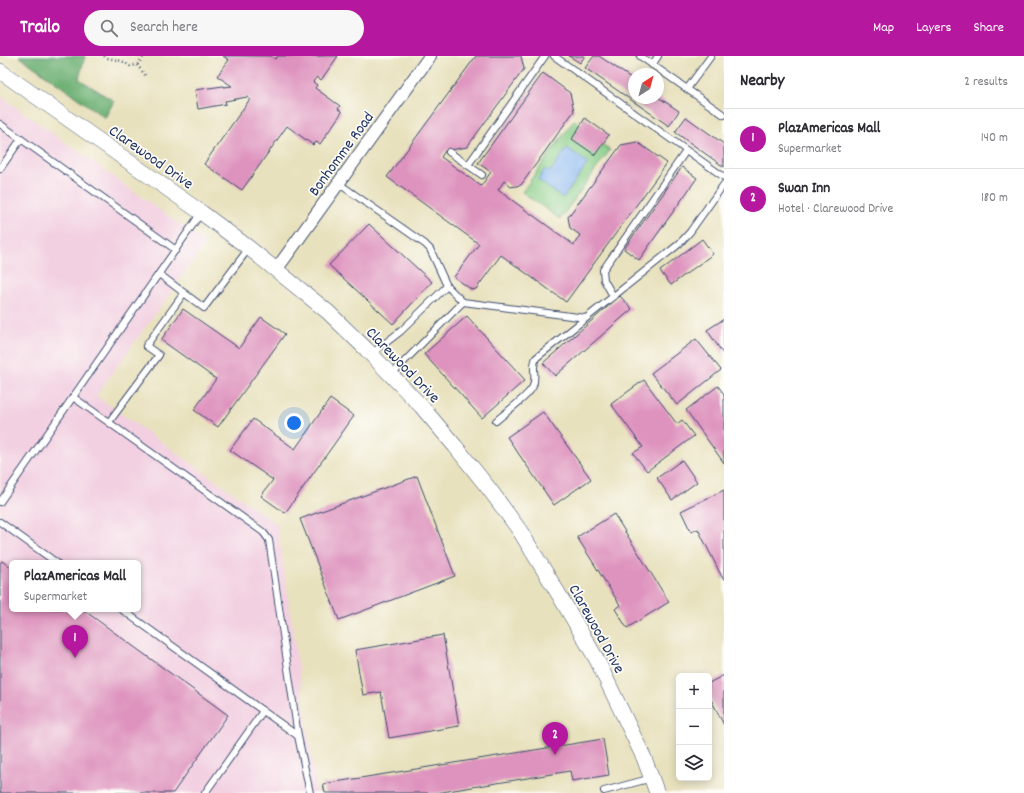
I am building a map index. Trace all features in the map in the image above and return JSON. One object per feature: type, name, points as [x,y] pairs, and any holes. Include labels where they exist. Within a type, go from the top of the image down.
[{"type":"street","name":"Bonhomme Road","points":[[276,270],[430,56]]},
{"type":"street","name":"Clarewood Drive","points":[[0,71],[202,213],[249,248],[328,312],[421,406],[455,446],[520,531],[597,660],[644,758],[657,793]]},
{"type":"lane","points":[[468,165],[545,56]]},
{"type":"lane","points":[[554,56],[724,177]]},
{"type":"lane","points":[[640,56],[724,116]]},
{"type":"lane","points":[[652,65],[658,56]]},
{"type":"lane","points":[[687,89],[711,56]]},
{"type":"lane","points":[[0,124],[176,250]]},
{"type":"lane","points":[[0,169],[21,139]]},
{"type":"lane","points":[[613,296],[604,280],[603,270],[686,151]]},
{"type":"lane","points":[[449,152],[482,176]]},
{"type":"lane","points":[[338,183],[425,244],[430,249],[447,286],[463,302],[586,318]]},
{"type":"lane","points":[[496,421],[529,392],[533,386],[533,362],[536,358],[685,238],[724,184]]},
{"type":"lane","points":[[0,502],[202,213]]},
{"type":"lane","points":[[159,274],[204,308],[249,248]]},
{"type":"lane","points":[[371,354],[401,331],[447,286]]},
{"type":"lane","points":[[109,422],[159,355],[146,346],[184,293]]},
{"type":"lane","points":[[391,375],[463,302]]},
{"type":"lane","points":[[73,397],[267,536],[269,540],[298,736],[310,793]]},
{"type":"lane","points":[[0,522],[53,560]]},
{"type":"lane","points":[[125,612],[298,736]]},
{"type":"lane","points":[[205,793],[264,711]]},
{"type":"lane","points":[[604,791],[652,778]]},
{"type":"path","points":[[104,56],[122,61],[130,66],[137,66],[145,75]]},
{"type":"path","points":[[137,66],[144,56]]},
{"type":"shaded area","points":[[0,96],[206,243],[96,396],[277,524],[317,793],[0,793]]},
{"type":"green space","points":[[19,56],[85,56],[79,79],[114,101],[105,118]]},
{"type":"green space","points":[[585,118],[602,144],[610,150],[560,219],[522,192],[574,120],[581,125]]},
{"type":"water","points":[[567,148],[588,163],[563,198],[538,180],[545,169],[550,172]]},
{"type":"building","points":[[223,56],[271,56],[275,59],[278,56],[338,56],[321,80],[317,77],[313,82],[317,85],[315,88],[340,106],[338,109],[342,112],[320,144],[316,142],[313,145],[287,126],[242,190],[204,164],[250,99],[247,97],[225,101],[226,104],[198,109],[195,90],[232,86],[217,76],[229,60]]},
{"type":"building","points":[[476,56],[521,56],[524,69],[467,147],[445,151],[441,157],[481,186],[491,172],[478,163],[543,73],[570,93],[574,111],[521,185],[511,187],[504,181],[498,190],[574,245],[580,235],[570,228],[568,217],[621,145],[637,142],[667,163],[566,302],[501,255],[476,289],[472,290],[454,277],[479,244],[387,177]]},
{"type":"building","points":[[569,56],[585,56],[580,63]]},
{"type":"building","points":[[594,56],[599,56],[628,76],[628,98],[585,68]]},
{"type":"building","points":[[664,101],[679,111],[669,126],[637,104],[664,104]]},
{"type":"building","points":[[686,117],[724,144],[724,167],[675,132]]},
{"type":"building","points":[[585,118],[609,135],[595,155],[572,139]]},
{"type":"building","points":[[682,167],[697,178],[639,260],[624,249]]},
{"type":"building","points":[[369,224],[432,282],[393,324],[329,265]]},
{"type":"building","points":[[702,239],[713,254],[671,285],[660,271]]},
{"type":"building","points":[[620,296],[632,309],[555,376],[543,363]]},
{"type":"building","points":[[183,309],[239,348],[261,317],[285,334],[218,427],[194,410],[216,379],[161,340]]},
{"type":"building","points":[[467,316],[525,380],[482,418],[424,354]]},
{"type":"building","points":[[724,319],[724,355],[707,330]]},
{"type":"building","points":[[696,339],[721,370],[677,405],[651,373]]},
{"type":"building","points":[[644,380],[677,424],[682,420],[694,436],[647,471],[633,453],[643,447],[611,404]]},
{"type":"building","points":[[718,386],[724,394],[724,463],[686,410]]},
{"type":"building","points":[[330,399],[354,416],[285,513],[261,496],[273,480],[230,450],[253,419],[295,449]]},
{"type":"building","points":[[543,412],[591,479],[554,505],[507,437]]},
{"type":"building","points":[[682,460],[697,482],[672,500],[657,478]]},
{"type":"building","points":[[417,476],[455,576],[339,620],[300,519]]},
{"type":"building","points":[[724,490],[723,579],[698,529],[691,532],[681,511]]},
{"type":"building","points":[[614,514],[669,602],[627,628],[615,609],[620,605],[577,537]]},
{"type":"building","points":[[2,561],[9,566],[9,612],[86,612],[228,715],[173,793],[0,793],[0,563]]},
{"type":"building","points":[[443,635],[459,726],[389,738],[381,692],[363,695],[355,650]]},
{"type":"building","points":[[724,675],[724,725],[712,702],[712,681]]},
{"type":"building","points":[[603,739],[609,775],[572,781],[570,771],[436,793],[325,793],[323,784]]},
{"type":"place","name":"PlazAmericas Mall","points":[[75,658]]},
{"type":"place","name":"Swan Inn","points":[[555,755]]}]
